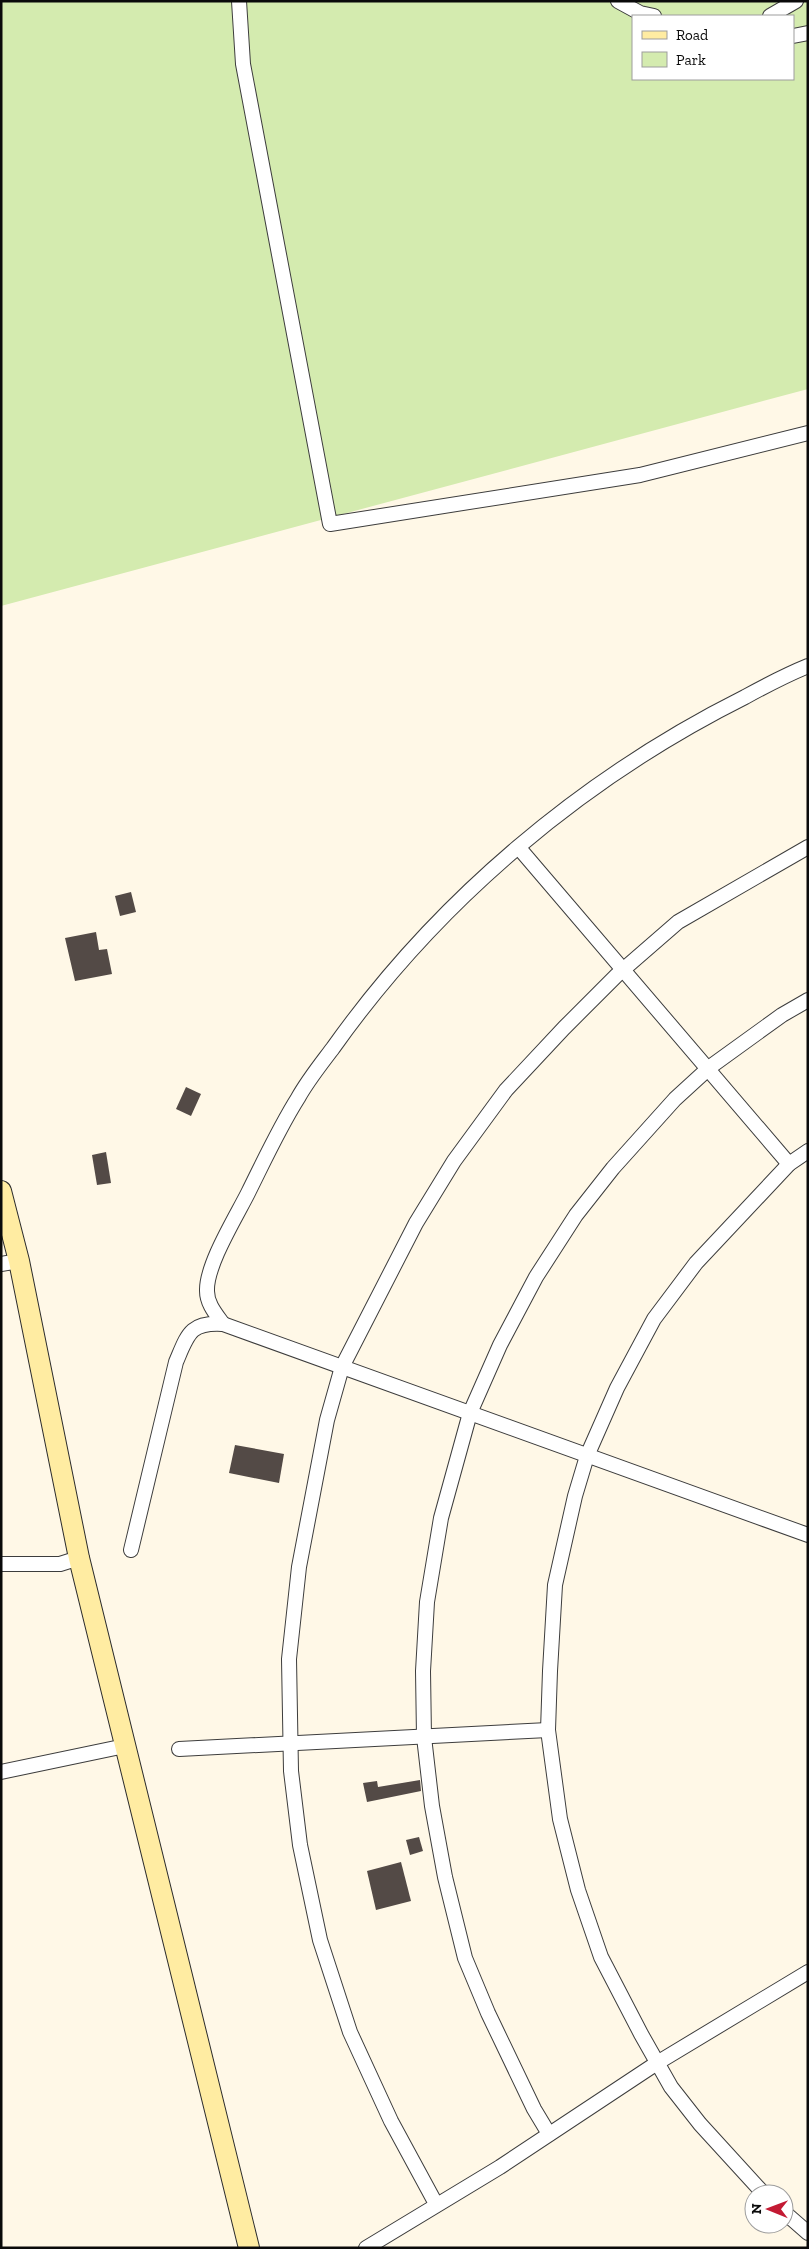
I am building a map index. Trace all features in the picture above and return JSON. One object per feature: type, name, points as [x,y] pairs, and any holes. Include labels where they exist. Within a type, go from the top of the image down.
[{"type":"street","points":[[239,1],[243,64],[330,524],[640,475],[808,433]]},
{"type":"street","points":[[618,1],[640,13],[649,15]]},
{"type":"street","points":[[772,15],[796,1]]},
{"type":"street","points":[[794,36],[808,33]]},
{"type":"street","points":[[223,1324],[210,1307],[207,1291],[212,1266],[268,1152],[298,1097],[352,1021],[397,966],[454,906],[574,802],[642,754],[716,711],[808,666]]},
{"type":"street","points":[[436,2204],[391,2120],[350,2032],[320,1940],[300,1845],[291,1771],[290,1659],[299,1567],[327,1420],[342,1367],[416,1223],[454,1161],[506,1090],[617,975],[678,922],[808,847]]},
{"type":"street","points":[[519,848],[789,1164]]},
{"type":"street","points":[[549,2134],[534,2109],[488,2013],[465,1958],[445,1877],[432,1806],[424,1737],[423,1671],[427,1602],[441,1518],[470,1413],[500,1345],[536,1277],[576,1215],[613,1168],[675,1099],[710,1067],[782,1015],[808,1000]]},
{"type":"street","points":[[755,2184],[700,2124],[672,2087],[657,2063],[601,1957],[578,1890],[560,1819],[548,1730],[556,1585],[575,1496],[587,1456],[617,1388],[654,1319],[696,1263],[789,1164],[808,1151]]},
{"type":"street","points":[[1,1191],[10,1262],[124,1746],[249,2248]]},
{"type":"street","points":[[132,1550],[176,1362],[184,1342],[194,1328],[205,1323],[223,1324],[808,1535]]},
{"type":"street","points":[[1,1564],[60,1564],[80,1558]]},
{"type":"street","points":[[178,1749],[548,1730]]},
{"type":"street","points":[[1,1772],[124,1746]]},
{"type":"street","points":[[366,2248],[500,2166],[657,2063],[808,1972]]},
{"type":"street","points":[[794,2220],[808,2232]]},
{"type":"green space","points":[[1,1],[808,1],[808,389],[1,606]]},
{"type":"building","points":[[131,892],[136,912],[120,916],[115,896]]},
{"type":"building","points":[[96,932],[99,950],[107,949],[112,974],[75,981],[65,938]]},
{"type":"building","points":[[186,1087],[201,1094],[191,1116],[176,1109]]},
{"type":"building","points":[[106,1152],[111,1183],[97,1185],[92,1155]]},
{"type":"building","points":[[235,1445],[284,1454],[279,1483],[229,1473]]},
{"type":"building","points":[[420,1780],[421,1791],[367,1802],[363,1783],[377,1781],[378,1787]]},
{"type":"building","points":[[419,1837],[423,1851],[410,1855],[406,1840]]},
{"type":"building","points":[[401,1862],[411,1901],[376,1910],[367,1871]]}]
